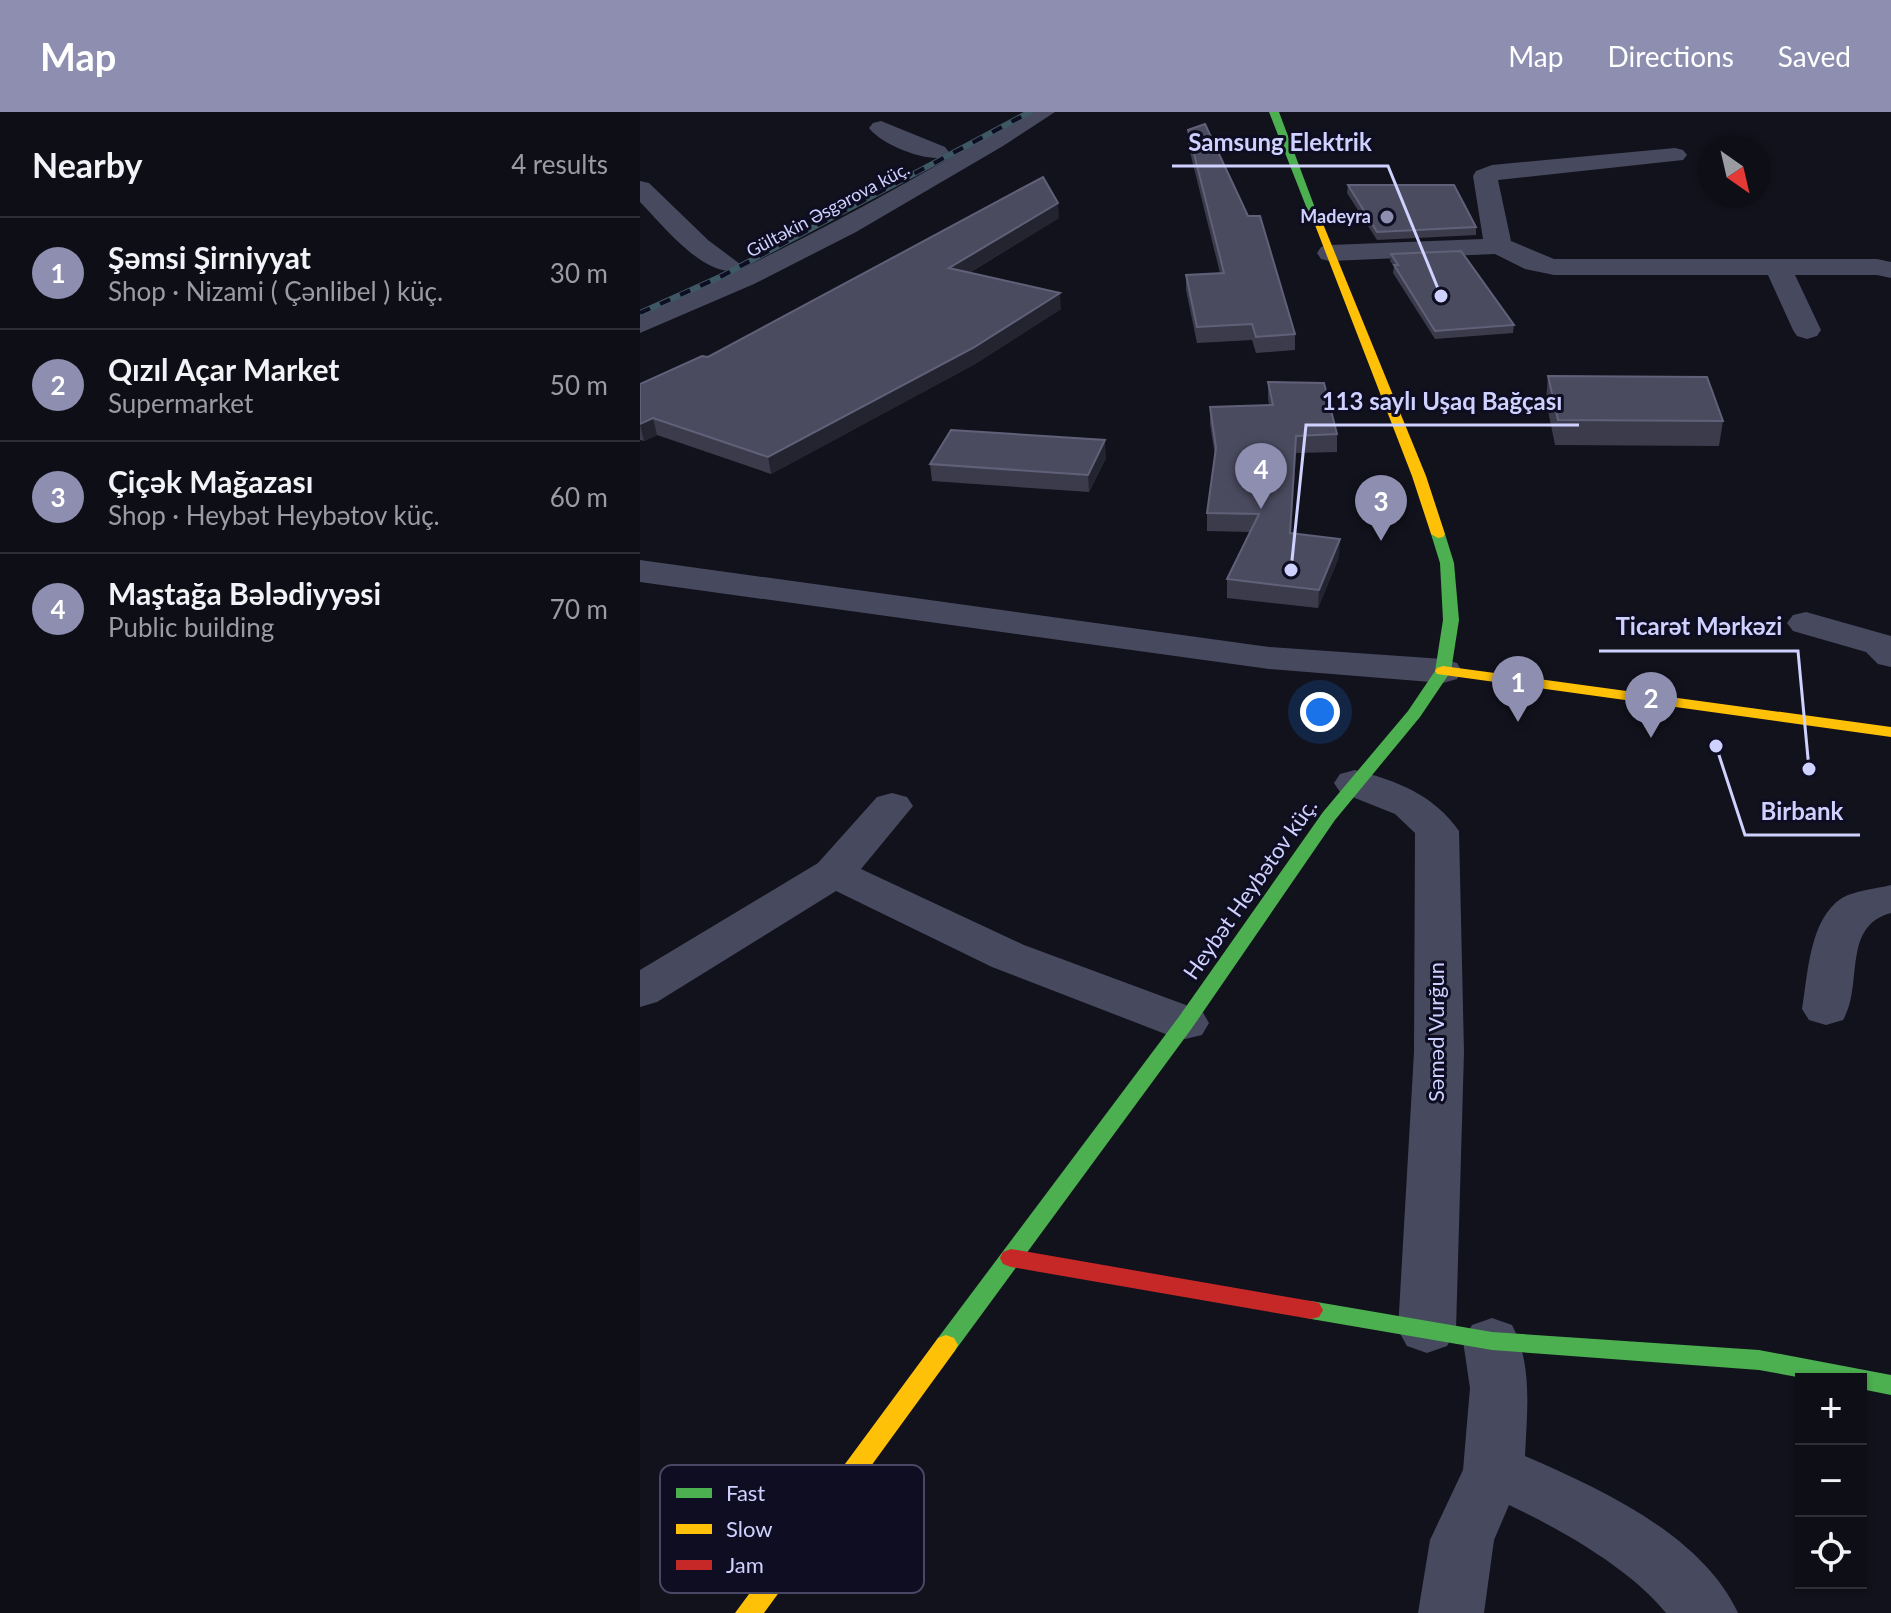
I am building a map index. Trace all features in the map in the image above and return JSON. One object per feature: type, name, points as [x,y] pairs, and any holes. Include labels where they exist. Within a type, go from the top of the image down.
[{"type":"main road","name":"Heybət Heybətov küç.","points":[[858,1465],[1185,1023],[1355,783],[1422,704],[1443,671],[1451,620],[1447,563],[1419,476],[1274,112]]},
{"type":"main road","points":[[1443,671],[1891,732]]},
{"type":"main road","points":[[1011,1258],[1492,1341],[1759,1360],[1891,1385]]},
{"type":"main road","name":"Heybət Heybətov küç.","points":[[748,1613],[763,1593]]},
{"type":"street","name":"Gültəkin Əsgərova küç.","points":[[640,304],[726,264],[1013,112]]},
{"type":"street","points":[[640,324],[710,296],[786,258],[941,175],[1044,112]]},
{"type":"street","points":[[881,128],[904,141],[937,152]]},
{"type":"street","points":[[1499,246],[1492,226],[1485,176],[1501,170],[1675,155]]},
{"type":"street","points":[[640,188],[699,246],[726,264]]},
{"type":"street","points":[[1330,253],[1499,246],[1535,263],[1554,267],[1877,267],[1891,270]]},
{"type":"street","points":[[1778,267],[1807,330]]},
{"type":"street","points":[[640,571],[1269,658],[1443,671]]},
{"type":"street","points":[[1806,623],[1879,644],[1891,656]]},
{"type":"street","name":"Səməd Vurğun","points":[[1355,783],[1408,802],[1422,812],[1437,831],[1439,1052],[1427,1330]]},
{"type":"street","points":[[640,991],[834,873],[892,806]]},
{"type":"street","points":[[834,873],[1008,956],[1185,1023]]},
{"type":"street","points":[[1826,1009],[1840,932],[1847,916],[1859,908],[1891,899]]},
{"type":"street","points":[[1451,1613],[1462,1540],[1494,1470],[1499,1388],[1492,1341]]},
{"type":"street","points":[[1494,1470],[1552,1496],[1621,1537],[1673,1573],[1705,1613]]},
{"type":"building","points":[[1205,124],[1248,216],[1260,216],[1295,334],[1256,337],[1252,324],[1197,327],[1186,275],[1224,273],[1188,130]]},
{"type":"building","points":[[1043,177],[1058,203],[949,268],[1060,293],[973,348],[768,457],[653,418],[640,424],[640,384],[702,356],[708,357]]},
{"type":"building","points":[[1348,185],[1454,185],[1476,227],[1377,232]]},
{"type":"building","points":[[1461,251],[1514,325],[1435,331],[1394,265],[1398,265],[1391,254]]},
{"type":"building","points":[[1548,376],[1707,377],[1723,421],[1558,420]]},
{"type":"building","points":[[1268,382],[1324,383],[1337,434],[1296,436],[1290,533],[1340,539],[1319,590],[1227,579],[1259,514],[1207,513],[1216,448],[1210,407],[1273,405]]},
{"type":"building","points":[[951,430],[1105,440],[1088,475],[930,464]]},
{"type":"railway","points":[[640,313],[720,277],[1030,112]]},
{"type":"traffic: fast","points":[[1274,112],[1314,214]]},
{"type":"traffic: fast","points":[[946,1345],[1185,1023],[1329,816],[1414,714],[1443,671],[1451,620],[1447,563],[1438,534]]},
{"type":"traffic: fast","points":[[1311,1310],[1492,1341],[1759,1360],[1891,1385]]},
{"type":"traffic: slow","points":[[1314,214],[1419,476],[1438,534]]},
{"type":"traffic: slow","points":[[1443,671],[1891,732]]},
{"type":"traffic: slow","points":[[857,1465],[946,1345]]},
{"type":"traffic: slow","points":[[748,1613],[763,1593]]},
{"type":"traffic: jam","points":[[1011,1258],[1311,1310]]},
{"type":"place","name":"Madeyra","points":[[1387,217]]},
{"type":"place","name":"Samsung Elektrik","points":[[1441,296]]},
{"type":"place","name":"Maştağa Bələdiyyəsi","points":[[1261,509]]},
{"type":"place","name":"Çiçək Mağazası","points":[[1381,541]]},
{"type":"place","name":"113 saylı Uşaq Bağçası","points":[[1291,570]]},
{"type":"place","name":"Şəmsi Şirniyyat","points":[[1518,722]]},
{"type":"place","name":"Qızıl Açar Market","points":[[1651,738]]},
{"type":"place","name":"Birbank","points":[[1716,746]]},
{"type":"place","name":"Ticarət Mərkəzi","points":[[1809,769]]}]
